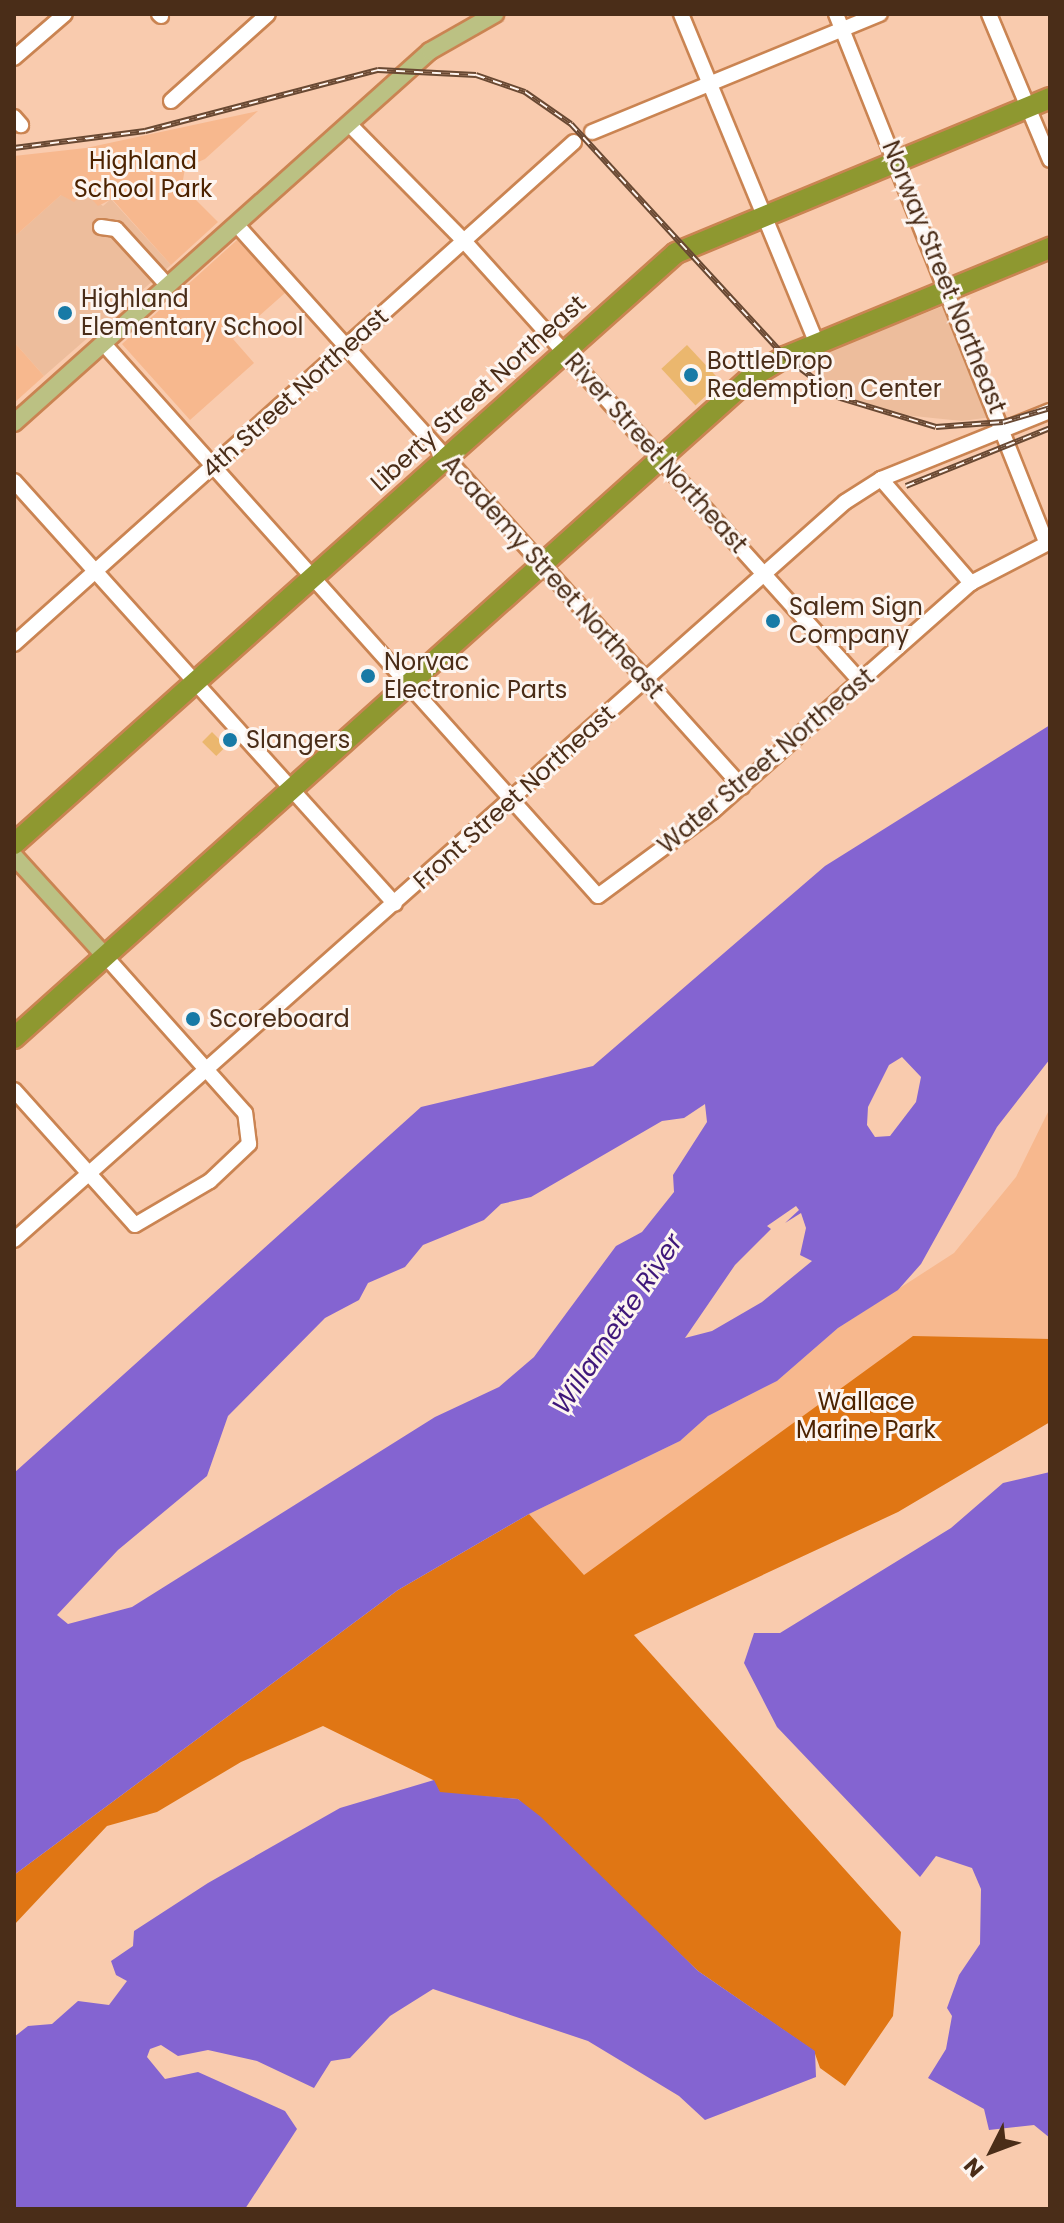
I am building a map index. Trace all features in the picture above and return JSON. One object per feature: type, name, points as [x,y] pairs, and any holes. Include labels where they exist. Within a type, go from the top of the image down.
[{"type":"highway","name":"Liberty Street Northeast","points":[[14,844],[676,253],[1050,98]]},
{"type":"highway","points":[[14,1038],[750,378],[817,344],[1050,248]]},
{"type":"main road","points":[[14,423],[447,38],[495,14]]},
{"type":"main road","points":[[14,856],[106,957]]},
{"type":"street","points":[[14,58],[65,14]]},
{"type":"street","points":[[171,101],[268,14]]},
{"type":"street","points":[[681,14],[817,344]]},
{"type":"street","name":"Norway Street Northeast","points":[[836,14],[1048,542]]},
{"type":"street","points":[[592,132],[880,14]]},
{"type":"street","points":[[989,14],[1050,160]]},
{"type":"street","name":"River Street Northeast","points":[[349,124],[464,241],[860,681]]},
{"type":"street","name":"4th Street Northeast","points":[[14,644],[574,142]]},
{"type":"street","name":"Academy Street Northeast","points":[[236,224],[742,787]]},
{"type":"street","points":[[101,227],[116,229],[168,286]]},
{"type":"street","points":[[103,343],[513,798]]},
{"type":"street","name":"Front Street Northeast","points":[[14,1240],[395,904],[764,572],[881,479],[1050,411]]},
{"type":"street","points":[[881,479],[971,583]]},
{"type":"street","points":[[14,481],[395,904]]},
{"type":"street","name":"Water Street Northeast","points":[[513,798],[598,896],[742,787],[971,583],[1048,542]]},
{"type":"street","points":[[14,1090],[135,1225],[210,1181],[249,1144],[245,1113],[106,957]]},
{"type":"shaded area","name":"Highland Elementary School","points":[[85,192],[103,206],[111,199],[171,265],[44,376],[14,342],[14,237],[61,195]]},
{"type":"shaded area","points":[[946,305],[992,417],[962,421],[894,414],[864,405],[799,362]]},
{"type":"green space","name":"Highland School Park","points":[[258,111],[205,159],[185,168],[182,186],[218,222],[171,265],[112,199],[98,206],[85,192],[74,202],[61,195],[14,237],[14,156],[86,148]]},
{"type":"green space","points":[[237,240],[285,293],[233,339],[254,363],[190,420],[122,344]]},
{"type":"green space","points":[[14,342],[44,376],[14,403]]},
{"type":"green space","name":"Wallace Marine Park","points":[[1050,1108],[1050,1406],[583,1576],[529,1514],[680,1441],[708,1416],[777,1381],[838,1328],[954,1253],[1016,1177]]},
{"type":"green space","points":[[913,1336],[1050,1339],[1050,1422],[898,1512],[634,1635],[901,1932],[893,2016],[845,2086],[820,2068],[814,2051],[698,1971],[518,1799],[440,1793],[433,1780],[323,1726],[241,1762],[157,1812],[107,1826],[14,1925],[14,1875],[398,1590],[529,1514],[584,1575]]},
{"type":"water","name":"Willamette River","points":[[1050,725],[1050,1059],[997,1127],[921,1264],[898,1290],[838,1328],[777,1381],[708,1416],[680,1441],[529,1514],[398,1590],[14,1875],[14,1473],[421,1107],[593,1066],[825,866]],"holes":[[[902,1057],[921,1077],[916,1102],[890,1136],[875,1137],[867,1125],[868,1107],[889,1065]],[[705,1104],[707,1122],[673,1175],[674,1192],[642,1232],[616,1246],[534,1357],[499,1387],[435,1417],[132,1607],[68,1624],[57,1615],[118,1550],[207,1476],[228,1416],[325,1318],[359,1300],[368,1283],[405,1267],[423,1245],[484,1220],[501,1204],[531,1197],[662,1121],[684,1118]],[[796,1206],[799,1210],[785,1223],[801,1213],[806,1228],[800,1255],[812,1261],[762,1302],[712,1331],[685,1338],[735,1265],[771,1229],[767,1226]]]},
{"type":"water","points":[[1050,1472],[1050,2138],[1034,2125],[989,2130],[984,2109],[928,2078],[946,2049],[952,2016],[947,2008],[959,1975],[980,1944],[981,1889],[972,1868],[936,1856],[920,1877],[777,1727],[744,1663],[754,1633],[780,1633],[951,1528],[1003,1483]]},
{"type":"water","points":[[434,1780],[440,1792],[518,1799],[541,1817],[698,1971],[815,2051],[816,2077],[705,2120],[679,2096],[588,2041],[433,1989],[390,2016],[350,2058],[331,2061],[314,2088],[257,2061],[208,2050],[178,2056],[161,2045],[150,2049],[147,2057],[165,2079],[198,2072],[285,2111],[297,2129],[245,2209],[14,2209],[14,2037],[28,2026],[52,2024],[78,2001],[109,2005],[127,1981],[116,1975],[111,1961],[133,1946],[134,1931],[208,1883],[340,1808]]},
{"type":"building","name":"BottleDrop Redemption Center","points":[[687,345],[721,382],[696,405],[661,369]]},
{"type":"building","points":[[212,732],[226,746],[216,756],[202,742]]},
{"type":"railway","points":[[14,148],[145,131],[378,70],[476,75],[525,92],[571,124],[785,357],[840,398],[936,427],[1003,422],[1050,408]]},
{"type":"railway","points":[[906,486],[1050,428]]},
{"type":"place","name":"Highland Elementary School","points":[[65,313]]},
{"type":"place","name":"BottleDrop Redemption Center","points":[[691,375]]},
{"type":"place","name":"Salem Sign Company","points":[[773,621]]},
{"type":"place","name":"Norvac Electronic Parts","points":[[368,676]]},
{"type":"place","name":"Slangers","points":[[230,740]]},
{"type":"place","name":"Scoreboard","points":[[193,1019]]}]
